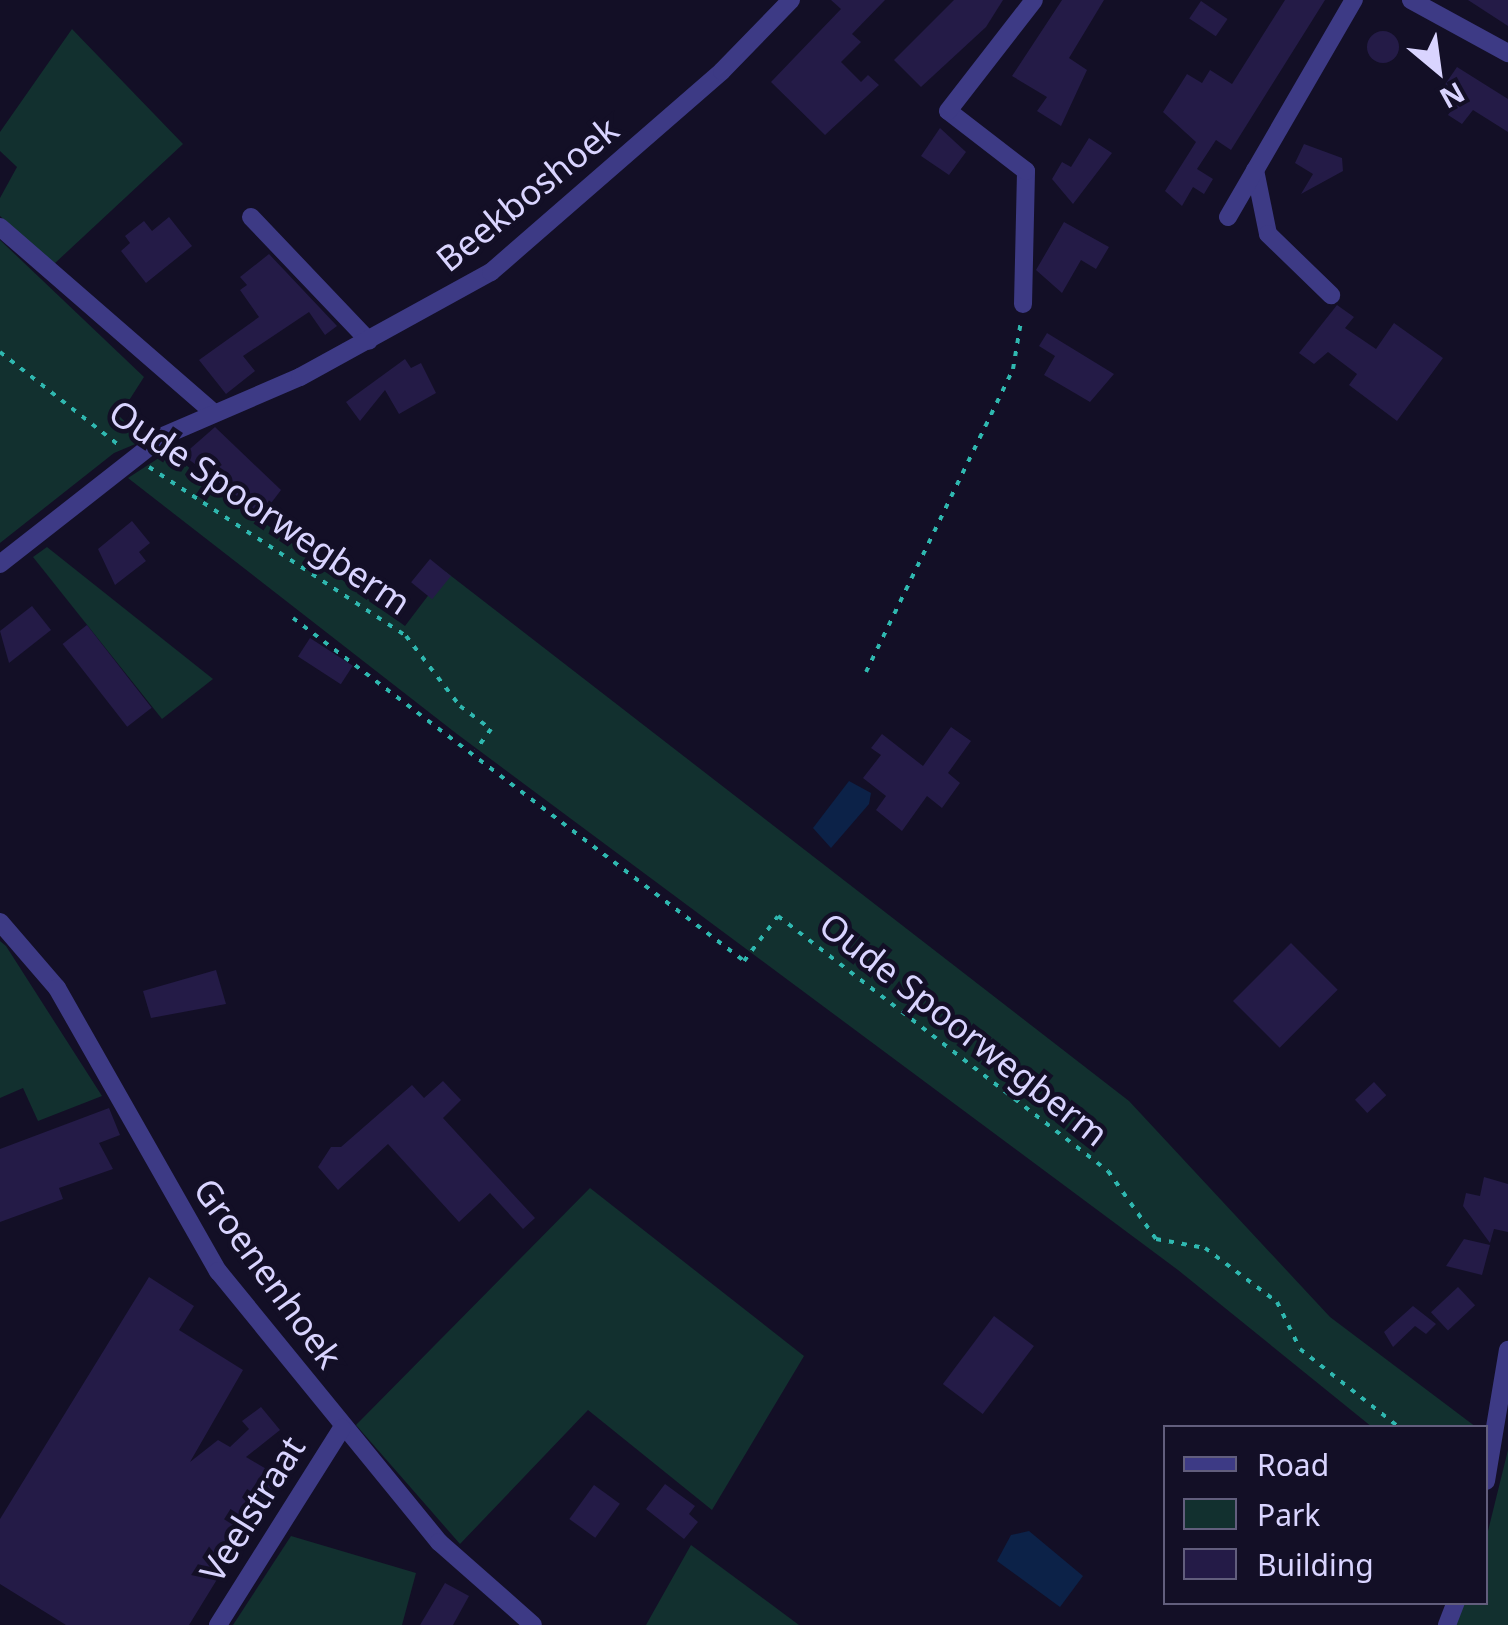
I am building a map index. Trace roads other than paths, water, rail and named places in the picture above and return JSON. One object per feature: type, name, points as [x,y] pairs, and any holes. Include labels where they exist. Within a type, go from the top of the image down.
[{"type":"street","name":"Beekboshoek","points":[[0,564],[134,457],[213,412],[369,341],[516,254],[791,0]]},
{"type":"street","points":[[1023,304],[1026,171],[948,111],[1034,0]]},
{"type":"street","points":[[1228,217],[1354,0]]},
{"type":"street","points":[[1411,0],[1508,53]]},
{"type":"street","points":[[1255,170],[1268,234],[1330,295]]},
{"type":"street","points":[[251,217],[369,341]]},
{"type":"street","points":[[0,227],[213,412]]},
{"type":"street","name":"Groenenhoek","points":[[0,922],[57,988],[191,1232],[342,1428],[463,1569],[533,1625]]},
{"type":"street","points":[[1488,1469],[1508,1350]]},
{"type":"street","name":"Veelstraat","points":[[218,1625],[342,1428]]},
{"type":"water","points":[[849,781],[871,793],[869,804],[831,848],[813,828]]},
{"type":"water","points":[[1029,1531],[1083,1576],[1060,1607],[997,1561],[1011,1535]]}]
